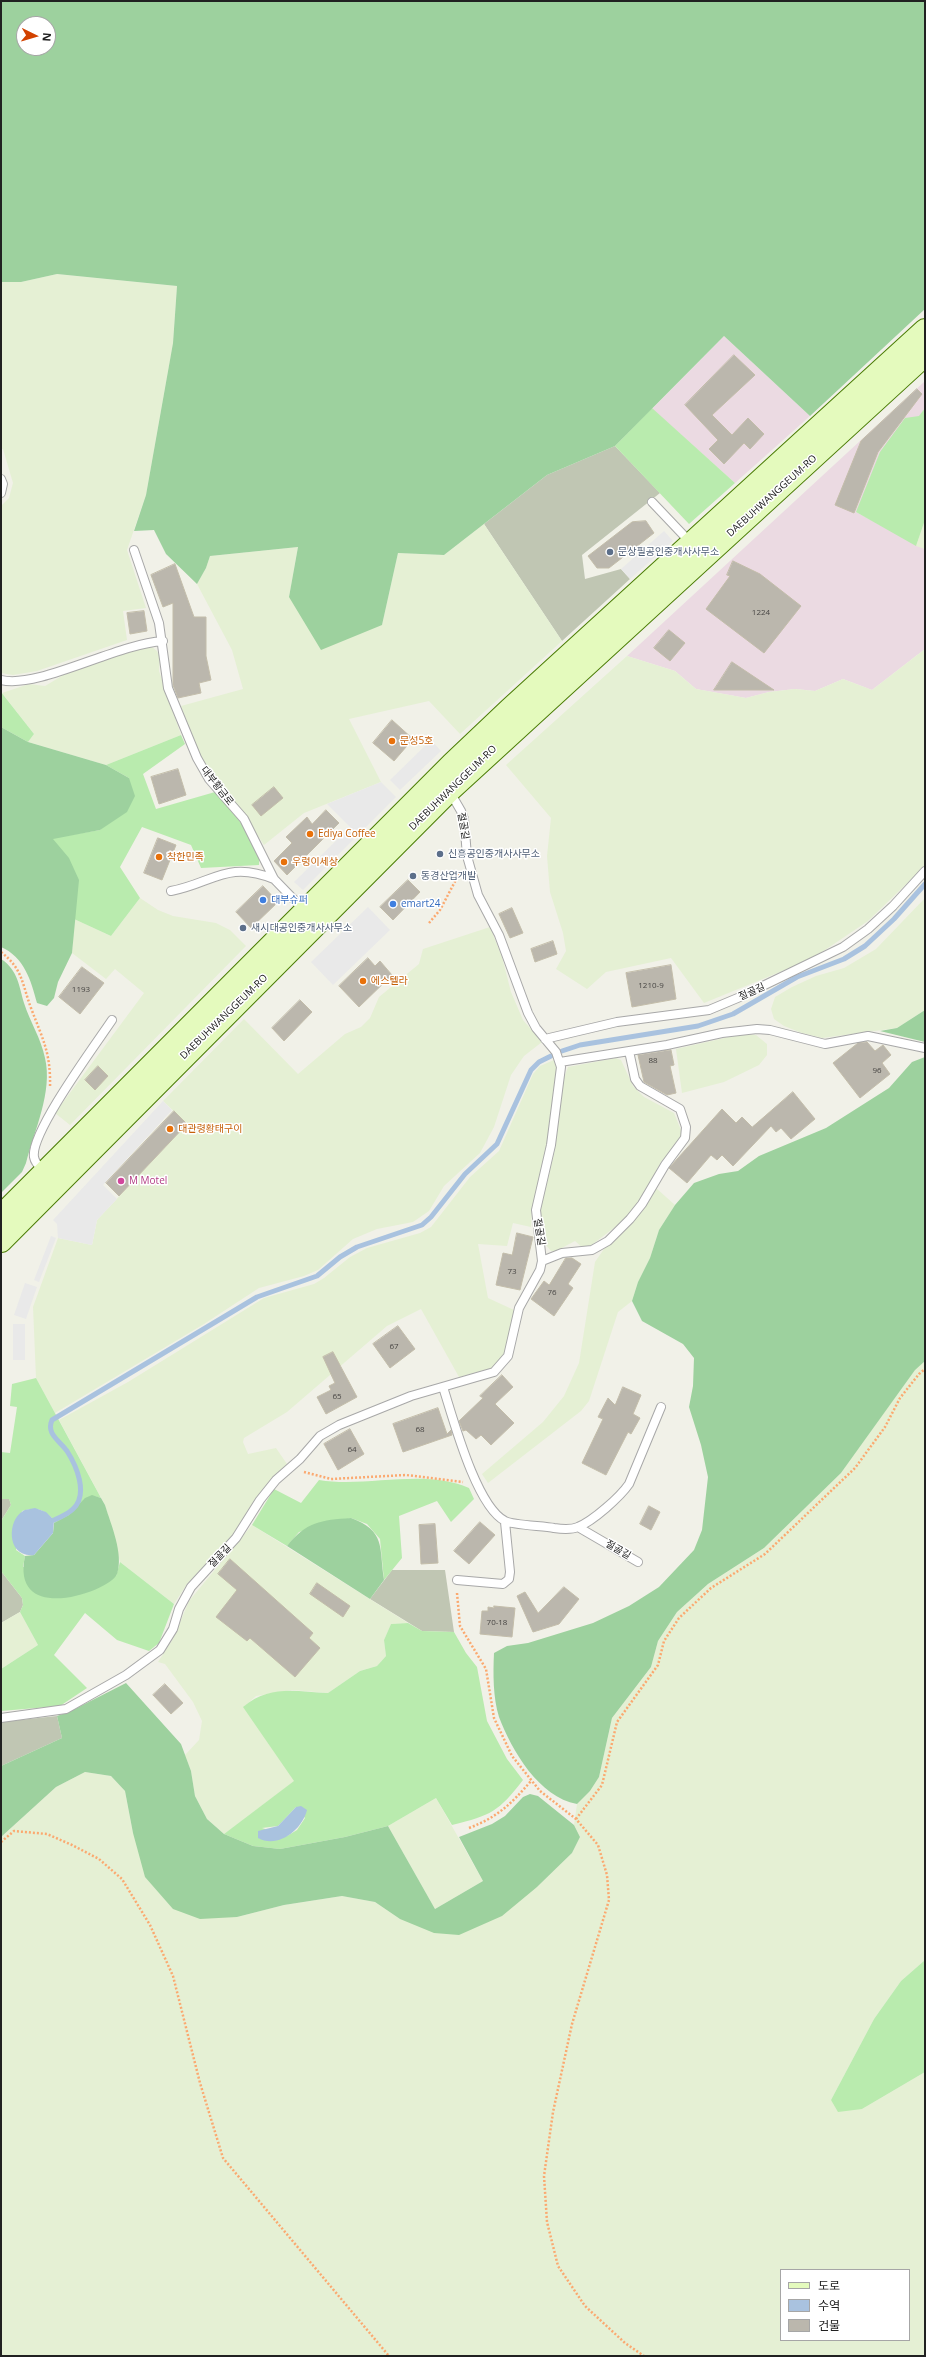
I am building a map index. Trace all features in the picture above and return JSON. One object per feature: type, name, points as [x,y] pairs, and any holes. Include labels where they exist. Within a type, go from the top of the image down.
[{"type":"main road","name":"DAEBUHWANGGEUM-RO","points":[[698,551],[925,330]]},
{"type":"main road","name":"DAEBUHWANGGEUM-RO","points":[[1,1216],[311,918],[443,785],[510,709],[698,551],[925,355]]},
{"type":"main road","name":"DAEBUHWANGGEUM-RO","points":[[1,1241],[193,1047],[311,918]]},
{"type":"lane","points":[[1,479],[3,484],[1,493]]},
{"type":"lane","points":[[652,502],[698,551]]},
{"type":"lane","name":"대부황금로","points":[[134,550],[159,624],[163,641],[168,688],[197,758],[209,779],[244,819],[274,879],[311,918]]},
{"type":"lane","points":[[1,680],[18,680],[48,674],[130,646],[163,641]]},
{"type":"lane","name":"절골길","points":[[1,1718],[66,1709],[126,1675],[160,1650],[173,1629],[180,1609],[191,1587],[236,1538],[260,1500],[290,1466],[300,1459],[320,1436],[333,1427],[411,1396],[485,1376],[494,1372],[505,1362],[511,1349],[519,1308],[540,1270],[542,1261],[536,1210],[551,1145],[560,1076],[560,1062],[556,1052],[536,1028],[526,1007],[499,935],[478,895],[467,856],[462,811],[443,785]]},
{"type":"lane","name":"절골길","points":[[545,1039],[617,1022],[709,1010],[740,997],[843,947],[888,910],[925,871]]},
{"type":"lane","points":[[171,891],[212,876],[232,872],[248,872],[274,879]]},
{"type":"lane","points":[[46,1172],[36,1163],[34,1157],[36,1146],[44,1124],[112,1020]]},
{"type":"lane","points":[[560,1062],[757,1028],[825,1044],[868,1036],[925,1048]]},
{"type":"lane","name":"절골길","points":[[542,1261],[562,1253],[592,1250],[608,1241],[630,1219],[642,1204],[664,1165],[685,1138],[686,1127],[680,1109],[640,1086],[635,1079],[629,1051]]},
{"type":"lane","points":[[443,1387],[467,1461],[478,1485],[506,1522],[510,1572],[508,1579],[504,1584],[495,1585],[457,1580]]},
{"type":"lane","points":[[506,1522],[564,1529],[578,1527],[623,1492],[629,1484],[661,1407]]},
{"type":"lane","name":"절골길","points":[[578,1527],[638,1562]]},
{"type":"path","points":[[429,923],[454,885],[467,856]]},
{"type":"path","points":[[1,952],[13,961],[21,974],[30,1006],[45,1040],[49,1054],[51,1072],[49,1094]]},
{"type":"path","points":[[576,1819],[602,1785],[617,1722],[658,1665],[664,1641],[679,1618],[711,1588],[765,1554],[855,1468],[885,1427],[900,1398],[919,1374],[925,1369]]},
{"type":"path","points":[[290,1466],[331,1480],[406,1475],[454,1480],[478,1485]]},
{"type":"path","points":[[457,1580],[456,1598],[460,1626],[486,1669],[497,1724],[512,1756],[540,1791],[576,1819],[598,1845],[607,1874],[608,1900],[572,2024],[553,2112],[544,2176],[547,2222],[558,2266],[585,2306],[625,2343],[644,2356]]},
{"type":"path","points":[[469,1828],[488,1821],[508,1807],[532,1781]]},
{"type":"path","points":[[1,1842],[14,1831],[47,1834],[99,1859],[122,1879],[150,1925],[173,1976],[200,2083],[223,2158],[389,2356]]},
{"type":"shaded area","points":[[57,274],[177,286],[173,343],[146,495],[127,550],[146,608],[123,611],[127,640],[37,671],[13,675],[1,673],[1,506],[9,498],[13,483],[3,449],[1,449],[1,282],[21,282]]},
{"type":"shaded area","points":[[724,336],[810,416],[735,483],[652,409]]},
{"type":"shaded area","points":[[925,381],[925,408],[856,512],[925,549],[925,649],[872,690],[843,679],[815,691],[795,689],[769,692],[746,698],[696,689],[675,671],[627,656]]},
{"type":"shaded area","points":[[615,446],[660,493],[582,555],[585,579],[621,569],[630,579],[562,641],[484,524],[547,475]]},
{"type":"shaded area","points":[[925,520],[925,549],[916,546]]},
{"type":"shaded area","points":[[484,524],[562,641],[460,734],[429,701],[349,719],[381,782],[304,813],[264,845],[238,806],[208,770],[198,751],[181,706],[243,689],[232,650],[197,584],[206,568],[210,556],[298,547],[289,597],[382,625],[398,553],[444,555]]},
{"type":"shaded area","points":[[664,531],[673,541],[630,579],[621,569]]},
{"type":"shaded area","points":[[152,647],[157,651],[160,657],[159,671],[181,735],[106,765],[28,742],[34,734],[2,693],[29,684],[45,686],[70,671],[131,650]]},
{"type":"shaded area","points":[[925,649],[925,866],[868,921],[822,952],[797,965],[704,1003],[671,958],[606,972],[587,989],[556,969],[566,951],[563,933],[550,892],[547,856],[551,818],[506,765],[627,656],[675,671],[696,689],[746,698],[769,692],[795,689],[815,691],[843,679],[872,690]]},
{"type":"shaded area","points":[[431,740],[441,751],[400,790],[390,780]]},
{"type":"shaded area","points":[[381,782],[396,797],[303,890],[294,882],[350,827],[327,804]]},
{"type":"shaded area","points":[[140,898],[158,910],[173,916],[216,923],[230,930],[246,946],[70,1125],[55,1113],[144,993],[115,969],[106,979],[72,953],[74,919],[111,936]]},
{"type":"shaded area","points":[[925,898],[925,1010],[897,1028],[822,1038],[802,1033],[784,1026],[774,1019],[771,1009],[775,997],[816,976],[844,968],[876,949]]},
{"type":"shaded area","points":[[368,907],[390,930],[333,985],[311,962]]},
{"type":"shaded area","points":[[490,927],[502,957],[511,992],[523,1020],[542,1042],[524,1056],[511,1075],[494,1127],[480,1153],[444,1186],[429,1211],[413,1222],[377,1229],[353,1239],[318,1270],[304,1276],[259,1288],[204,1324],[55,1413],[36,1378],[33,1307],[58,1238],[92,1245],[97,1220],[187,1124],[163,1101],[244,1019],[298,1074],[345,1034],[361,1027],[370,1018],[379,997],[419,964],[423,949]]},
{"type":"shaded area","points":[[742,1034],[756,1035],[767,1044],[767,1055],[759,1065],[724,1082],[682,1093],[676,1049]]},
{"type":"shaded area","points":[[616,1058],[621,1060],[633,1086],[644,1097],[674,1113],[681,1130],[681,1139],[661,1162],[641,1200],[623,1221],[589,1247],[583,1248],[575,1241],[556,1251],[551,1251],[546,1245],[541,1231],[540,1212],[554,1154],[564,1078],[568,1067]]},
{"type":"shaded area","points":[[554,1060],[557,1071],[546,1158],[532,1207],[531,1227],[513,1223],[507,1246],[478,1244],[488,1298],[514,1310],[507,1348],[502,1359],[492,1368],[459,1377],[421,1309],[387,1326],[287,1412],[244,1438],[243,1442],[248,1454],[276,1448],[287,1464],[274,1476],[256,1499],[231,1537],[187,1584],[174,1604],[120,1562],[105,1505],[59,1420],[128,1382],[264,1298],[314,1284],[324,1278],[350,1257],[367,1248],[420,1233],[431,1227],[470,1177],[499,1151],[533,1074],[540,1066]]},
{"type":"shaded area","points":[[163,1101],[172,1110],[103,1185],[117,1199],[97,1220],[92,1245],[58,1238],[57,1224],[53,1220]]},
{"type":"shaded area","points":[[656,1188],[675,1205],[659,1230],[650,1258],[638,1282],[632,1301],[618,1312],[589,1401],[581,1411],[488,1483],[482,1474],[543,1422],[564,1396],[579,1363],[595,1262],[606,1246],[639,1215]]},
{"type":"shaded area","points":[[51,1236],[56,1238],[39,1282],[34,1280]]},
{"type":"shaded area","points":[[25,1283],[37,1287],[26,1319],[14,1315]]},
{"type":"shaded area","points":[[13,1324],[25,1324],[25,1360],[13,1360]]},
{"type":"shaded area","points":[[925,1361],[925,1960],[901,1981],[874,2019],[831,2100],[862,2109],[925,2072],[925,2356],[1,2356],[1,1837],[56,1787],[85,1772],[111,1776],[125,1791],[133,1833],[237,1917],[284,1905],[342,1896],[375,1902],[400,1919],[537,1887],[572,1853],[580,1837],[574,1825],[577,1804],[590,1791],[599,1777],[612,1718],[651,1667],[658,1641],[677,1612],[708,1584],[764,1548],[841,1473],[915,1369]]},
{"type":"shaded area","points":[[9,1498],[11,1505],[1,1521],[1,1499]]},
{"type":"shaded area","points":[[252,1525],[408,1623],[391,1624],[384,1640],[386,1656],[377,1666],[360,1671],[328,1693],[292,1690],[256,1696],[244,1707],[295,1781],[224,1834],[207,1819],[195,1796],[191,1771],[185,1755],[199,1740],[202,1721],[193,1702],[165,1664],[158,1662],[173,1639],[189,1601]]},
{"type":"shaded area","points":[[392,1570],[445,1570],[454,1632],[422,1631],[370,1599]]},
{"type":"shaded area","points":[[1,1571],[22,1598],[23,1605],[20,1612],[1,1623]]},
{"type":"shaded area","points":[[20,1612],[38,1645],[1,1669],[1,1623]]},
{"type":"shaded area","points":[[57,1716],[62,1738],[1,1766],[1,1722]]},
{"type":"shaded area","points":[[436,1798],[483,1881],[435,1909],[388,1826]]},
{"type":"green space","points":[[1,1],[925,1],[925,309],[810,416],[724,336],[615,446],[547,475],[444,555],[398,553],[382,625],[321,650],[289,597],[298,547],[210,556],[206,568],[197,584],[166,554],[154,530],[134,531],[146,495],[173,343],[177,286],[57,274],[21,282],[1,282]]},
{"type":"green space","points":[[652,408],[735,483],[689,524],[615,446]]},
{"type":"green space","points":[[925,408],[925,520],[916,546],[856,512],[880,452],[905,418],[919,416]]},
{"type":"green space","points":[[1,692],[34,734],[28,742],[1,727]]},
{"type":"green space","points":[[1,727],[28,742],[106,765],[129,778],[135,796],[127,812],[100,830],[53,839],[69,858],[79,880],[72,953],[58,982],[54,998],[47,1006],[37,1003],[29,978],[21,963],[9,951],[1,947]]},
{"type":"green space","points":[[181,735],[185,744],[143,774],[156,809],[215,792],[236,816],[250,837],[256,847],[259,857],[259,865],[201,868],[191,845],[142,827],[120,867],[140,898],[111,936],[74,919],[75,911],[52,838],[100,830],[129,778],[106,765]]},
{"type":"green space","points":[[1,959],[11,968],[17,979],[26,1010],[38,1037],[45,1058],[47,1084],[42,1111],[26,1163],[22,1172],[1,1193]]},
{"type":"green space","points":[[925,1010],[925,1042],[880,1031],[897,1028]]},
{"type":"green space","points":[[925,1057],[925,1361],[915,1370],[841,1473],[764,1548],[708,1584],[677,1612],[658,1641],[651,1667],[612,1718],[599,1777],[590,1791],[577,1804],[563,1800],[539,1782],[519,1758],[511,1744],[499,1717],[496,1702],[494,1653],[507,1646],[528,1643],[593,1623],[629,1606],[659,1587],[694,1550],[702,1530],[708,1477],[701,1445],[689,1407],[693,1386],[694,1358],[683,1344],[642,1321],[632,1301],[638,1282],[650,1258],[659,1230],[675,1205],[694,1183],[719,1174],[738,1171],[759,1156],[826,1128],[889,1088],[912,1062]]},
{"type":"green space","points":[[36,1378],[101,1498],[92,1496],[86,1498],[71,1514],[54,1523],[54,1520],[43,1511],[32,1509],[22,1511],[16,1550],[25,1556],[23,1567],[116,1576],[120,1562],[174,1604],[159,1643],[149,1651],[117,1640],[85,1613],[54,1655],[87,1688],[60,1706],[1,1711],[1,1669],[38,1645],[20,1612],[23,1605],[22,1598],[1,1571],[1,1521],[11,1505],[9,1499],[1,1499],[1,1452],[10,1453],[17,1407],[10,1406],[12,1384]]},
{"type":"green space","points":[[433,1479],[452,1482],[469,1488],[474,1499],[451,1522],[437,1501],[399,1516],[402,1558],[384,1580],[380,1539],[367,1524],[351,1518],[299,1532],[287,1546],[252,1525],[274,1489],[301,1503],[319,1480],[356,1482]]},
{"type":"green space","points":[[92,1495],[101,1498],[105,1505],[113,1530],[119,1558],[117,1574],[111,1581],[98,1588],[63,1598],[46,1597],[32,1591],[24,1578],[25,1556],[34,1555],[53,1533],[54,1523],[69,1515],[85,1498]]},
{"type":"green space","points":[[351,1518],[362,1523],[376,1535],[381,1549],[384,1580],[370,1599],[287,1546],[294,1538],[308,1527],[323,1521]]},
{"type":"green space","points":[[408,1623],[422,1631],[454,1632],[466,1653],[477,1667],[487,1721],[507,1759],[523,1780],[507,1799],[493,1811],[485,1815],[452,1825],[436,1798],[388,1826],[345,1837],[280,1849],[253,1846],[224,1834],[294,1781],[243,1707],[253,1700],[274,1692],[294,1691],[328,1693],[360,1671],[377,1666],[386,1656],[384,1640],[391,1624]],"holes":[[[296,1807],[305,1818],[297,1830],[287,1836],[262,1828],[278,1826]]]},
{"type":"green space","points":[[126,1683],[181,1744],[191,1771],[195,1796],[207,1819],[224,1834],[253,1846],[280,1849],[345,1837],[388,1826],[435,1909],[483,1881],[459,1837],[492,1824],[505,1816],[523,1797],[530,1794],[538,1796],[574,1825],[580,1837],[572,1853],[537,1887],[502,1916],[459,1935],[434,1933],[400,1919],[375,1902],[342,1896],[284,1905],[237,1917],[200,1919],[173,1909],[145,1877],[133,1833],[125,1791],[111,1776],[85,1772],[56,1787],[1,1837],[1,1766],[62,1738],[57,1716],[71,1711]]},
{"type":"green space","points":[[925,1960],[925,2072],[862,2109],[838,2112],[831,2100],[874,2019],[901,1981]]},
{"type":"water","points":[[35,1508],[46,1512],[54,1520],[53,1533],[34,1555],[25,1554],[18,1551],[14,1545],[12,1530],[14,1522],[24,1510]]},
{"type":"water","points":[[301,1806],[307,1810],[295,1831],[288,1836],[273,1841],[266,1841],[258,1838],[258,1831],[278,1826],[296,1807]]},
{"type":"building","points":[[734,355],[755,375],[712,415],[732,435],[748,418],[764,434],[750,449],[744,443],[724,464],[709,449],[718,440],[685,405]]},
{"type":"building","points":[[917,389],[922,394],[878,452],[854,513],[835,505],[861,441]]},
{"type":"building","points":[[646,521],[654,533],[609,568],[597,568],[588,556],[632,522]]},
{"type":"building","points":[[733,561],[760,574],[801,606],[764,653],[706,609],[730,576],[727,575]]},
{"type":"building","points":[[175,564],[194,617],[206,617],[206,656],[211,680],[199,683],[201,693],[178,698],[173,685],[173,603],[163,607],[151,575]]},
{"type":"building","points":[[144,611],[147,631],[130,634],[127,613]]},
{"type":"building","points":[[669,630],[685,643],[670,661],[654,648]]},
{"type":"building","points":[[732,662],[774,690],[714,690]]},
{"type":"building","points":[[392,720],[413,739],[394,761],[373,743]]},
{"type":"building","points":[[178,769],[186,795],[159,804],[151,777]]},
{"type":"building","points":[[274,787],[283,798],[261,816],[252,805]]},
{"type":"building","points":[[326,810],[339,823],[287,875],[274,861],[292,843],[286,837],[307,817],[312,824]]},
{"type":"building","points":[[158,838],[176,845],[162,880],[144,873]]},
{"type":"building","points":[[408,880],[420,892],[393,920],[380,907]]},
{"type":"building","points":[[263,886],[278,902],[251,928],[236,912]]},
{"type":"building","points":[[512,908],[523,933],[510,938],[499,914]]},
{"type":"building","points":[[553,941],[557,954],[535,962],[531,949]]},
{"type":"building","points":[[368,958],[375,966],[380,961],[392,975],[359,1007],[339,986]]},
{"type":"building","points":[[671,965],[676,999],[632,1007],[626,973]]},
{"type":"building","points":[[82,967],[104,983],[80,1014],[59,997]]},
{"type":"building","points":[[300,1000],[312,1012],[284,1041],[272,1028]]},
{"type":"building","points":[[867,1042],[875,1051],[883,1045],[891,1055],[882,1063],[890,1074],[860,1098],[833,1063],[858,1043]]},
{"type":"building","points":[[671,1050],[674,1065],[670,1066],[676,1093],[667,1095],[644,1082],[638,1055]]},
{"type":"building","points":[[98,1066],[108,1076],[95,1090],[85,1080]]},
{"type":"building","points":[[793,1092],[815,1119],[791,1139],[781,1128],[776,1132],[771,1126],[733,1166],[722,1155],[717,1160],[711,1155],[687,1183],[669,1168],[722,1109],[736,1123],[742,1117],[752,1127]]},
{"type":"building","points":[[174,1111],[187,1124],[119,1196],[106,1183]]},
{"type":"building","points":[[517,1233],[533,1237],[520,1290],[496,1285],[503,1253],[512,1255]]},
{"type":"building","points":[[566,1258],[572,1258],[581,1264],[568,1284],[573,1288],[554,1316],[531,1299],[544,1281],[549,1285]]},
{"type":"building","points":[[398,1326],[415,1349],[390,1368],[373,1344]]},
{"type":"building","points":[[333,1352],[357,1397],[326,1414],[317,1397],[331,1390],[329,1386],[335,1383],[323,1357]]},
{"type":"building","points":[[502,1375],[513,1387],[495,1404],[514,1423],[491,1445],[481,1435],[476,1439],[466,1430],[463,1431],[459,1421],[483,1398],[480,1396]]},
{"type":"building","points":[[623,1387],[641,1395],[633,1414],[640,1418],[631,1434],[628,1432],[606,1475],[582,1463],[603,1419],[598,1417],[608,1398],[615,1405]]},
{"type":"building","points":[[438,1408],[447,1434],[451,1430],[452,1435],[403,1452],[393,1424]]},
{"type":"building","points":[[350,1429],[364,1454],[338,1470],[324,1444]]},
{"type":"building","points":[[649,1506],[660,1512],[651,1530],[640,1524]]},
{"type":"building","points":[[480,1522],[495,1535],[469,1564],[454,1551]]},
{"type":"building","points":[[435,1524],[438,1563],[421,1564],[419,1525]]},
{"type":"building","points":[[230,1559],[313,1633],[309,1638],[320,1648],[295,1677],[250,1638],[247,1641],[216,1617],[237,1590],[218,1574]]},
{"type":"building","points":[[317,1583],[350,1606],[343,1617],[310,1594]]},
{"type":"building","points":[[564,1587],[579,1599],[559,1624],[533,1632],[517,1596],[525,1592],[538,1613]]},
{"type":"building","points":[[494,1606],[515,1608],[512,1637],[480,1634],[482,1611],[488,1611],[488,1607],[494,1608]]},
{"type":"building","points":[[165,1684],[183,1703],[171,1714],[153,1695]]},
{"type":"waterway","points":[[562,1051],[580,1045],[698,1026],[733,1014],[797,977],[844,959],[865,946],[894,919],[925,884]]},
{"type":"waterway","points":[[54,1520],[67,1514],[73,1509],[78,1503],[81,1488],[74,1464],[67,1451],[52,1433],[52,1420],[257,1297],[317,1276],[340,1257],[357,1247],[422,1225],[431,1217],[465,1174],[497,1144],[531,1070],[539,1062],[551,1056]]},
{"type":"place","name":"문상필공인중개사사무소","points":[[610,552]]},
{"type":"place","name":"문성5호","points":[[392,741]]},
{"type":"place","name":"Ediya Coffee","points":[[310,834]]},
{"type":"place","name":"신흥공인중개사사무소","points":[[440,854]]},
{"type":"place","name":"착한민족","points":[[159,857]]},
{"type":"place","name":"우렁이세상","points":[[284,862]]},
{"type":"place","name":"동경산업개발","points":[[413,876]]},
{"type":"place","name":"대부슈퍼","points":[[263,900]]},
{"type":"place","name":"emart24","points":[[393,904]]},
{"type":"place","name":"새시대공인중개사사무소","points":[[243,928]]},
{"type":"place","name":"에스텔라","points":[[363,981]]},
{"type":"place","name":"대관령황태구이","points":[[170,1129]]},
{"type":"place","name":"M Motel","points":[[121,1181]]}]
